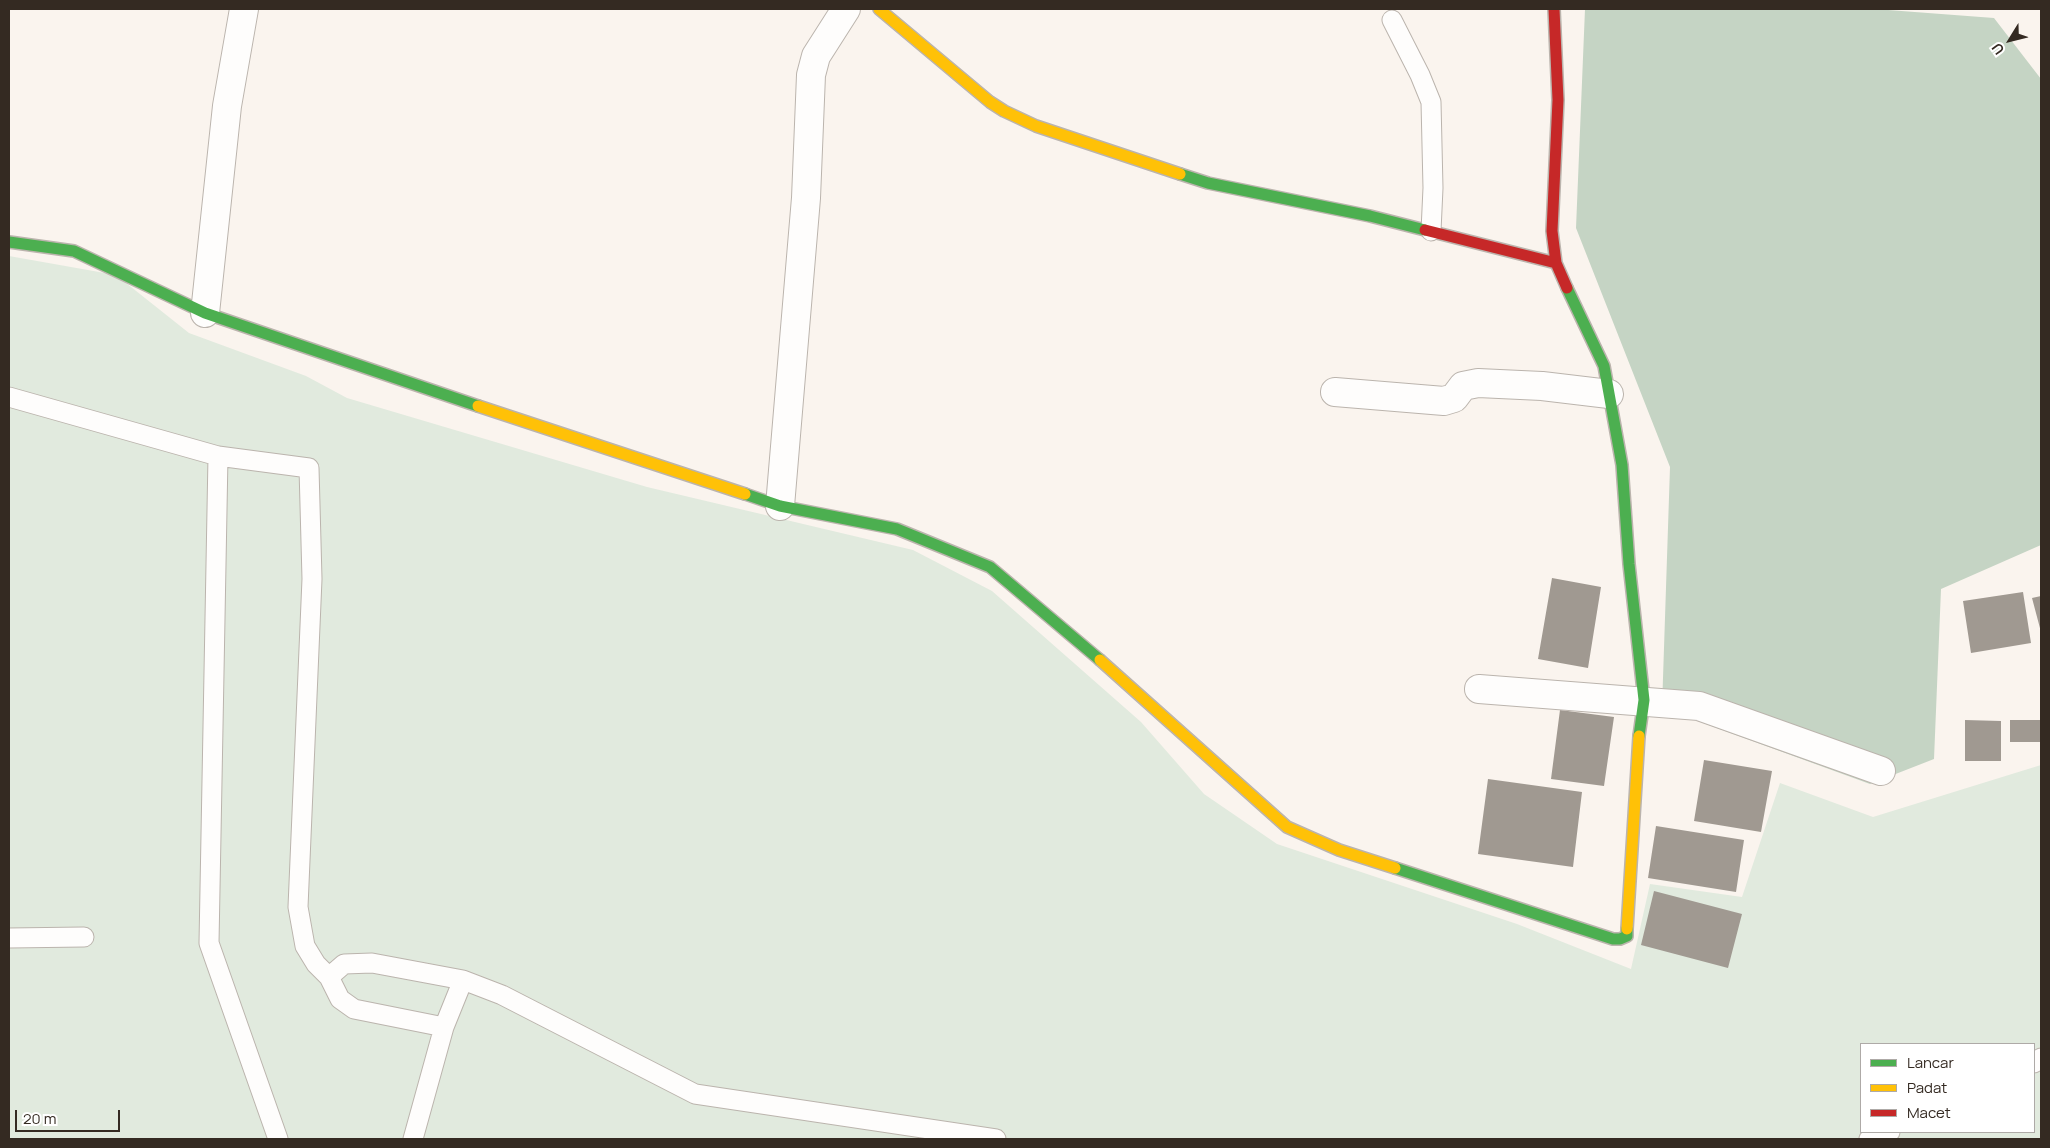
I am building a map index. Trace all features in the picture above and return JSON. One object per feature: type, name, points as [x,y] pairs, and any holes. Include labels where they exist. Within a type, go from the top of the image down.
[{"type":"street","points":[[205,313],[227,106],[244,9]]},
{"type":"street","points":[[780,506],[806,198],[811,75],[816,56],[846,9]]},
{"type":"street","points":[[879,9],[990,102],[1004,111],[1036,126],[1208,182],[1370,216],[1556,263]]},
{"type":"street","points":[[9,242],[74,251],[205,313],[251,330],[780,506],[897,528],[990,567],[1124,680],[1287,828],[1339,850],[1612,939],[1620,939],[1627,936],[1637,750],[1644,700],[1629,564],[1622,465],[1604,366],[1556,263],[1552,231],[1558,100],[1554,9]]},
{"type":"street","points":[[1335,392],[1444,401],[1454,398],[1463,386],[1478,383],[1542,386],[1609,394]]},
{"type":"street","points":[[1479,688],[1699,706],[1881,771]]},
{"type":"lane","points":[[1392,20],[1420,74],[1431,102],[1433,188],[1431,231]]},
{"type":"lane","points":[[9,396],[218,456],[309,468],[312,579],[298,907],[306,946],[316,964],[329,977],[340,999],[354,1009],[444,1027]]},
{"type":"lane","points":[[218,456],[209,943],[278,1139]]},
{"type":"lane","points":[[9,938],[84,937]]},
{"type":"lane","points":[[329,977],[344,964],[372,963],[462,980],[502,995],[695,1094],[996,1139]]},
{"type":"lane","points":[[413,1139],[444,1027],[462,980]]},
{"type":"lane","points":[[1869,1139],[1887,1133]]},
{"type":"shaded area","points":[[9,256],[116,275],[189,333],[306,376],[347,398],[647,487],[913,550],[992,591],[1141,722],[1204,794],[1277,844],[1517,924],[1631,969],[1650,884],[1742,897],[1780,783],[1873,817],[2041,765],[2041,1139],[9,1139]]},
{"type":"green space","points":[[1585,9],[1875,9],[1994,18],[2041,79],[2041,545],[1941,589],[1934,759],[1870,784],[1662,708],[1670,467],[1576,228]]},
{"type":"building","points":[[1552,578],[1601,587],[1588,668],[1538,659]]},
{"type":"building","points":[[2023,592],[2031,643],[1971,653],[1963,601]]},
{"type":"building","points":[[2041,596],[2041,632],[2032,598]]},
{"type":"building","points":[[1560,710],[1614,717],[1604,786],[1551,779]]},
{"type":"building","points":[[1965,720],[2001,721],[2001,761],[1965,761]]},
{"type":"building","points":[[2010,720],[2041,720],[2041,742],[2010,742]]},
{"type":"building","points":[[1704,760],[1772,771],[1761,832],[1694,821]]},
{"type":"building","points":[[1488,779],[1582,792],[1573,867],[1478,854]]},
{"type":"building","points":[[1656,826],[1744,840],[1736,892],[1648,878]]},
{"type":"building","points":[[1654,891],[1742,914],[1728,968],[1641,945]]},
{"type":"traffic: fast","points":[[1180,174],[1208,183],[1370,216],[1425,230]]},
{"type":"traffic: fast","points":[[9,242],[74,251],[205,313],[478,406]]},
{"type":"traffic: fast","points":[[1567,288],[1604,366],[1622,465],[1629,564],[1644,700],[1639,736]]},
{"type":"traffic: fast","points":[[745,494],[780,506],[897,529],[990,567],[1100,660]]},
{"type":"traffic: fast","points":[[1395,868],[1613,939],[1627,936],[1627,929]]},
{"type":"traffic: slow","points":[[879,9],[990,102],[1004,111],[1036,126],[1180,174]]},
{"type":"traffic: slow","points":[[478,406],[745,494]]},
{"type":"traffic: slow","points":[[1100,660],[1287,827],[1339,850],[1395,868]]},
{"type":"traffic: slow","points":[[1627,929],[1639,736]]},
{"type":"traffic: jam","points":[[1554,9],[1558,100],[1552,231],[1556,263],[1567,288]]},
{"type":"traffic: jam","points":[[1425,230],[1556,263]]}]
